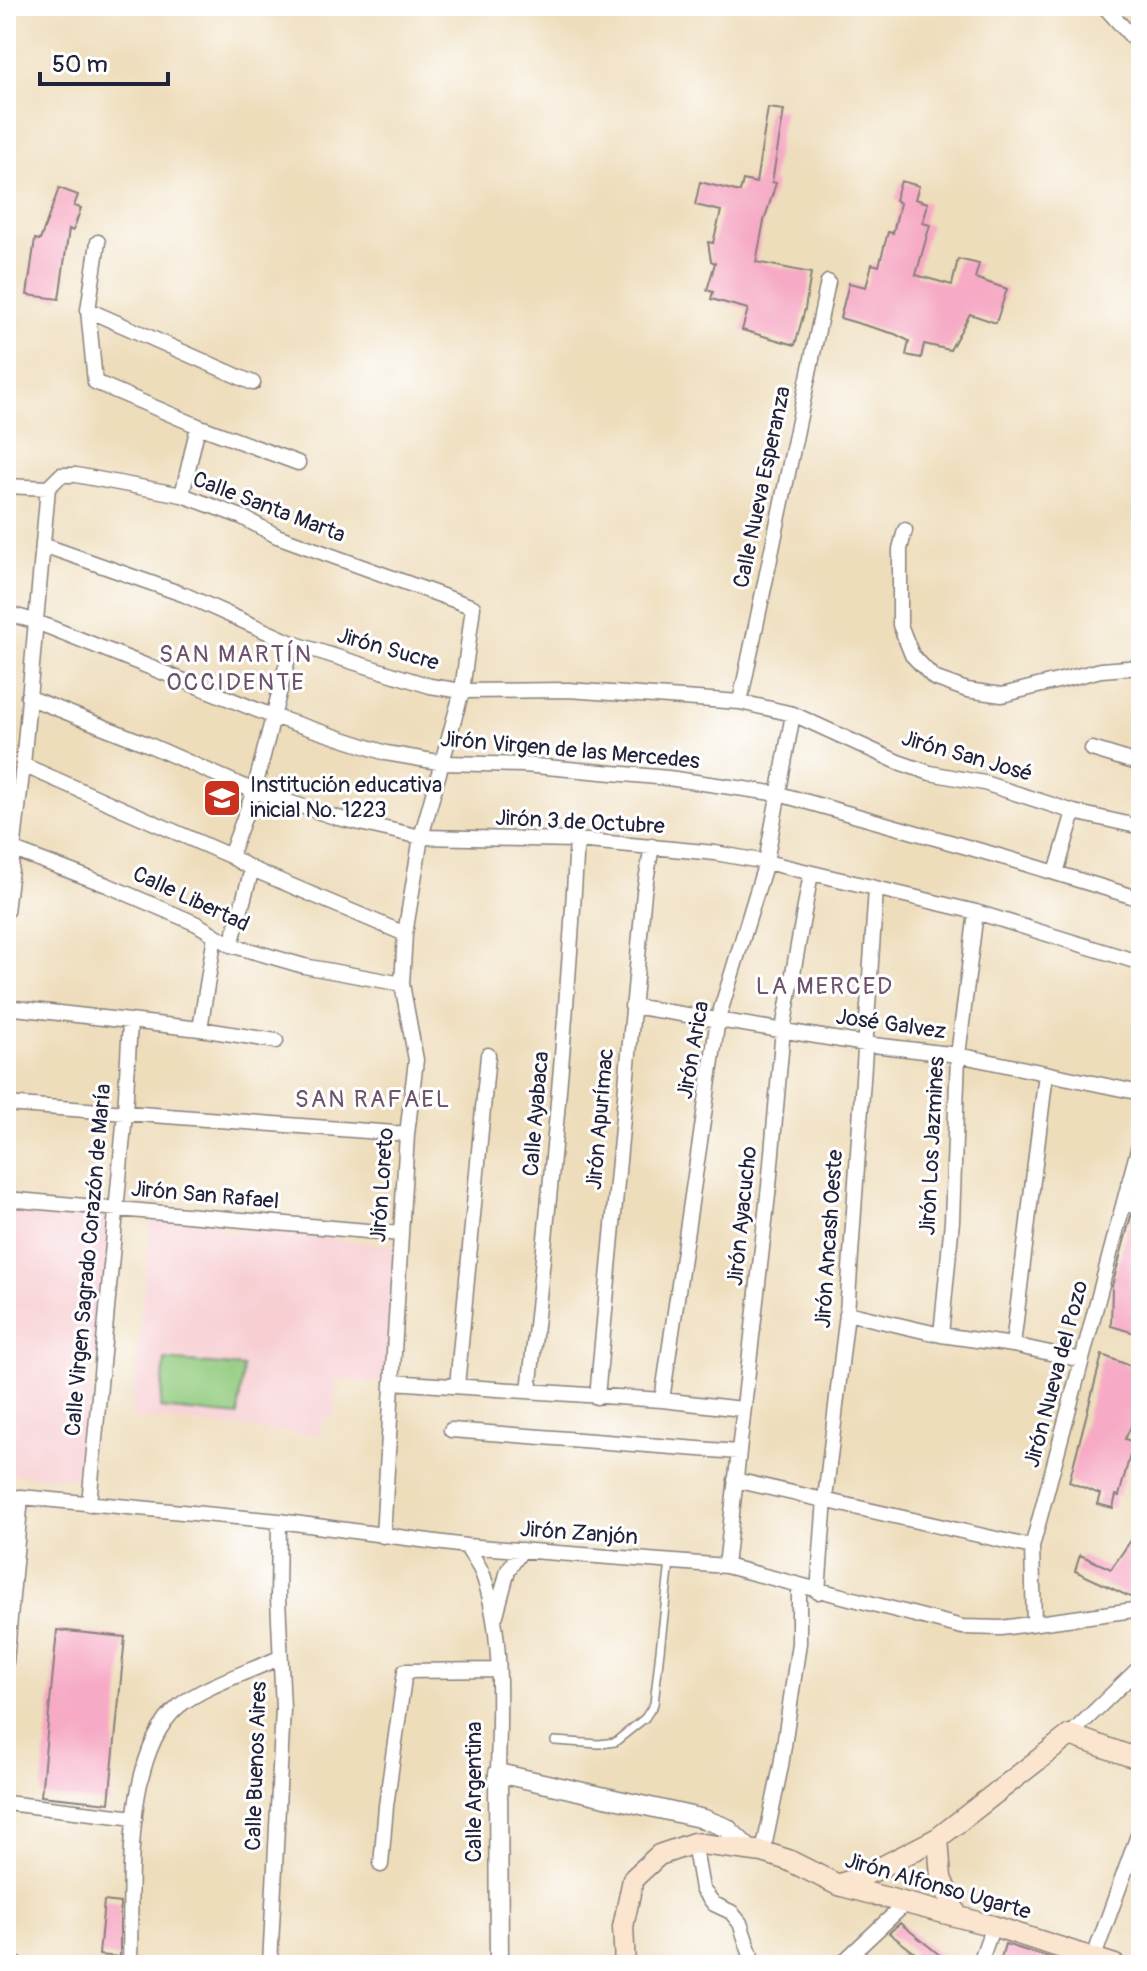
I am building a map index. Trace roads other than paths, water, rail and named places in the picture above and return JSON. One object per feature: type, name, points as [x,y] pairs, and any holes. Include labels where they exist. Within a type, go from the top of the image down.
[{"type":"main road","points":[[838,1885],[872,1872],[938,1838],[1070,1735],[1141,1760]]},
{"type":"main road","points":[[938,1838],[941,1878],[957,1916]]},
{"type":"main road","name":"Jirón Alfonso Ugarte","points":[[625,1965],[623,1927],[633,1879],[659,1855],[694,1843],[756,1850],[788,1860],[838,1885],[993,1926],[1092,1961],[1115,1965]]},
{"type":"street","points":[[1104,6],[1141,47]]},
{"type":"street","points":[[98,242],[88,310],[95,382],[198,426],[298,463]]},
{"type":"street","name":"Calle Nueva Esperanza","points":[[740,702],[828,282]]},
{"type":"street","points":[[88,310],[253,383]]},
{"type":"street","points":[[182,495],[198,426]]},
{"type":"street","name":"Calle Santa Marta","points":[[48,488],[61,475],[76,475],[182,495],[242,517],[277,536],[473,607]]},
{"type":"street","points":[[6,486],[48,488],[23,765],[9,847],[6,912]]},
{"type":"street","points":[[905,530],[899,563],[900,625],[912,655],[934,678],[967,690],[1002,695],[1101,670],[1141,667]]},
{"type":"street","name":"Jirón Sucre","points":[[43,545],[185,595],[292,643],[408,680],[462,691],[568,690],[740,702]]},
{"type":"street","name":"Jirón Loreto","points":[[383,1536],[407,1134],[416,1060],[402,984],[405,934],[421,837],[462,691],[473,607]]},
{"type":"street","name":"Jirón Virgen de las Mercedes","points":[[6,613],[34,621],[272,716],[386,753],[444,763],[524,765],[668,778],[779,794],[1141,899]]},
{"type":"street","points":[[230,856],[254,791],[292,643]]},
{"type":"street","name":"Jirón 3 de Octubre","points":[[28,697],[254,791],[338,818],[421,837],[577,840],[652,846],[766,862],[976,912],[1141,963]]},
{"type":"street","name":"Jirón San José","points":[[740,702],[793,714],[930,773],[1018,792],[1074,812],[1141,827]]},
{"type":"street","name":"Jirón Arica","points":[[662,1400],[718,1019],[766,862],[793,714]]},
{"type":"street","points":[[1092,749],[1141,764]]},
{"type":"street","points":[[23,765],[230,856],[252,869],[405,934]]},
{"type":"street","points":[[1056,873],[1074,812]]},
{"type":"street","name":"Calle Ayabaca","points":[[529,1391],[550,1206],[568,1002],[577,840]]},
{"type":"street","name":"Jirón Apurímac","points":[[597,1397],[632,1006],[652,846]]},
{"type":"street","name":"Calle Libertad","points":[[9,847],[197,924],[231,945],[304,966],[402,984]]},
{"type":"street","points":[[231,945],[252,869]]},
{"type":"street","name":"Jirón Ayacucho","points":[[726,1566],[769,1186],[783,1029],[811,873]]},
{"type":"street","name":"Jirón Ancash Oeste","points":[[818,1592],[825,1499],[847,1313],[876,889]]},
{"type":"street","name":"Jirón Los Jazmines","points":[[941,1335],[952,1221],[958,1055],[976,912]]},
{"type":"street","points":[[200,1029],[215,935]]},
{"type":"street","name":"José Galvez","points":[[632,1006],[865,1044],[958,1055],[1141,1093]]},
{"type":"street","points":[[6,1007],[200,1029],[276,1041]]},
{"type":"street","name":"Calle Virgen Sagrado Corazón de María","points":[[89,1504],[125,1114],[130,1021]]},
{"type":"street","points":[[457,1386],[488,1055]]},
{"type":"street","points":[[1013,1345],[1046,1073]]},
{"type":"street","points":[[6,1104],[407,1134]]},
{"type":"street","name":"Jirón Nueva del Pozo","points":[[1034,1623],[1032,1547],[1141,1138]]},
{"type":"street","name":"Jirón San Rafael","points":[[6,1199],[401,1234]]},
{"type":"street","points":[[1125,1202],[1141,1210]]},
{"type":"street","points":[[847,1313],[941,1335],[1013,1345],[1082,1360]]},
{"type":"street","points":[[392,1382],[662,1400],[742,1409]]},
{"type":"street","points":[[451,1430],[738,1452]]},
{"type":"street","points":[[735,1480],[1032,1547]]},
{"type":"street","points":[[6,1662],[14,1498]]},
{"type":"street","name":"Jirón Zanjón","points":[[14,1498],[279,1521],[466,1546],[726,1566],[962,1627],[992,1629],[1140,1608]]},
{"type":"street","name":"Calle Buenos Aires","points":[[270,1965],[283,1709],[279,1658],[279,1521]]},
{"type":"street","name":"Calle Argentina","points":[[466,1546],[484,1575],[495,1619],[499,1965]]},
{"type":"street","name":"Calle Argentina","points":[[495,1619],[508,1570],[522,1550]]},
{"type":"street","points":[[756,1850],[781,1766],[799,1643],[799,1587]]},
{"type":"street","points":[[130,1965],[135,1818],[147,1753],[159,1726],[181,1704],[279,1658]]},
{"type":"street","points":[[1070,1735],[1141,1666]]},
{"type":"street","points":[[381,1865],[405,1671],[497,1670]]},
{"type":"street","name":"Jirón Alfonso Ugarte","points":[[498,1773],[704,1819],[727,1828],[756,1850]]},
{"type":"street","points":[[6,1803],[135,1818]]},
{"type":"street","points":[[1092,1961],[1141,1827]]},
{"type":"street","points":[[694,1843],[702,1889],[714,1904],[731,1912],[740,1923],[754,1965]]},
{"type":"street","points":[[840,1965],[907,1902]]},
{"type":"street","points":[[977,1963],[993,1926]]},
{"type":"street","points":[[6,1964],[18,1965]]},
{"type":"lane","points":[[555,1741],[615,1742],[645,1718],[654,1704],[670,1562]]},
{"type":"place","name":"Institución educativa inicial No. 1223","points":[[222,798]]},
{"type":"district","name":"SAN MARTÍN OCCIDENTE","points":[[236,668]]},
{"type":"district","name":"LA MERCED","points":[[825,986]]},
{"type":"district","name":"SAN RAFAEL","points":[[373,1099]]}]
